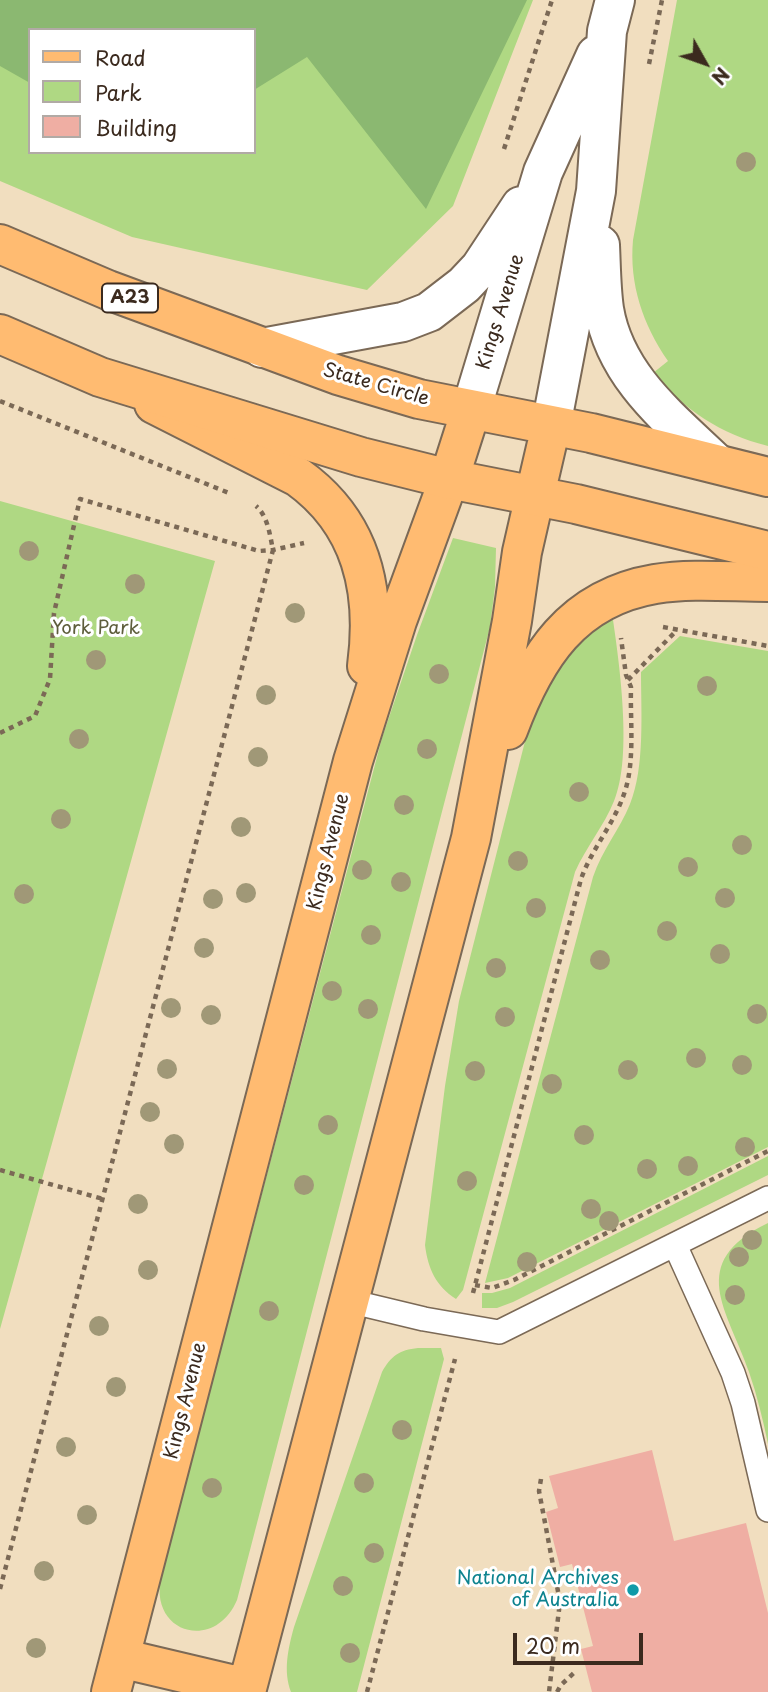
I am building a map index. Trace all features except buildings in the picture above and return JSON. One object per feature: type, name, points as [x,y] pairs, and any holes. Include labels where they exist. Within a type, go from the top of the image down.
[{"type":"main road","name":"State Circle","points":[[0,244],[108,290],[338,375],[411,397],[591,433],[768,477]]},
{"type":"main road","points":[[0,334],[100,377],[298,477],[340,518],[355,545],[370,600],[370,646],[353,761]]},
{"type":"main road","points":[[100,377],[340,451],[449,479],[535,495],[768,551]]},
{"type":"main road","name":"Kings Avenue","points":[[115,1675],[353,761],[397,621],[471,410]]},
{"type":"main road","name":"Kings Avenue","points":[[246,1690],[471,838],[512,621],[522,552],[551,426]]},
{"type":"main road","points":[[471,838],[521,694],[539,660],[577,620],[615,595],[658,583],[768,582]]},
{"type":"main road","points":[[115,1675],[246,1690]]},
{"type":"street","name":"Kings Avenue","points":[[471,410],[543,172],[611,15]]},
{"type":"street","name":"Kings Avenue","points":[[551,426],[596,191],[611,15]]},
{"type":"street","points":[[262,348],[403,322],[429,312],[464,285],[480,268],[543,172]]},
{"type":"street","points":[[596,191],[604,310],[614,345],[630,375],[657,407],[715,462]]},
{"type":"lane","points":[[349,1301],[424,1319],[499,1332],[768,1198]]},
{"type":"lane","points":[[675,1245],[733,1373],[768,1510]]},
{"type":"path","points":[[500,161],[552,0]]},
{"type":"path","points":[[0,401],[234,495]]},
{"type":"path","points":[[0,733],[35,716],[50,679],[54,613],[80,499],[259,551],[310,542]]},
{"type":"path","points":[[0,1589],[274,550],[267,523],[260,509],[253,504]]},
{"type":"path","points":[[654,624],[768,646]]},
{"type":"path","points":[[628,680],[678,630]]},
{"type":"path","points":[[472,1295],[581,879],[586,864],[626,790],[631,687],[620,631]]},
{"type":"path","points":[[475,1285],[492,1288],[514,1280],[768,1151]]},
{"type":"path","points":[[0,1171],[103,1199]]},
{"type":"path","points":[[367,1692],[457,1350]]},
{"type":"path","points":[[541,1479],[539,1491],[560,1602],[549,1692]]},
{"type":"path","points":[[557,1692],[576,1671]]},
{"type":"green space","points":[[0,0],[533,0],[453,206],[367,290],[132,237],[0,181]]},
{"type":"green space","points":[[0,0],[527,0],[426,209],[307,57],[256,89],[256,28],[28,28],[28,82],[0,66]]},
{"type":"green space","points":[[677,0],[768,0],[768,446],[734,435],[705,419],[678,398],[653,373],[668,361],[651,333],[640,304],[633,272],[633,240]]},
{"type":"green space","name":"York Park","points":[[0,501],[215,561],[0,1329]]},
{"type":"green space","points":[[453,538],[496,548],[490,627],[237,1600],[227,1616],[214,1626],[200,1631],[186,1629],[174,1623],[165,1612],[160,1596],[161,1577],[382,738]]},
{"type":"green space","points":[[612,613],[623,708],[620,782],[610,810],[575,872],[463,1290],[456,1299],[434,1276],[425,1245],[445,1086],[459,1001],[535,702],[554,665]]},
{"type":"green space","points":[[680,636],[768,651],[768,1147],[508,1278],[485,1283],[593,877],[626,813],[635,789],[641,739],[641,672]]},
{"type":"green space","points":[[768,1156],[768,1175],[513,1302],[497,1308],[482,1308],[482,1293],[510,1288]]},
{"type":"green space","points":[[768,1223],[768,1444],[752,1381],[724,1308],[720,1271],[727,1254],[742,1238]]},
{"type":"green space","points":[[418,1348],[441,1348],[444,1359],[357,1692],[291,1692],[287,1668],[294,1627],[382,1372],[396,1355]]},
{"type":"place","name":"National Archives of Australia","points":[[633,1590]]}]
